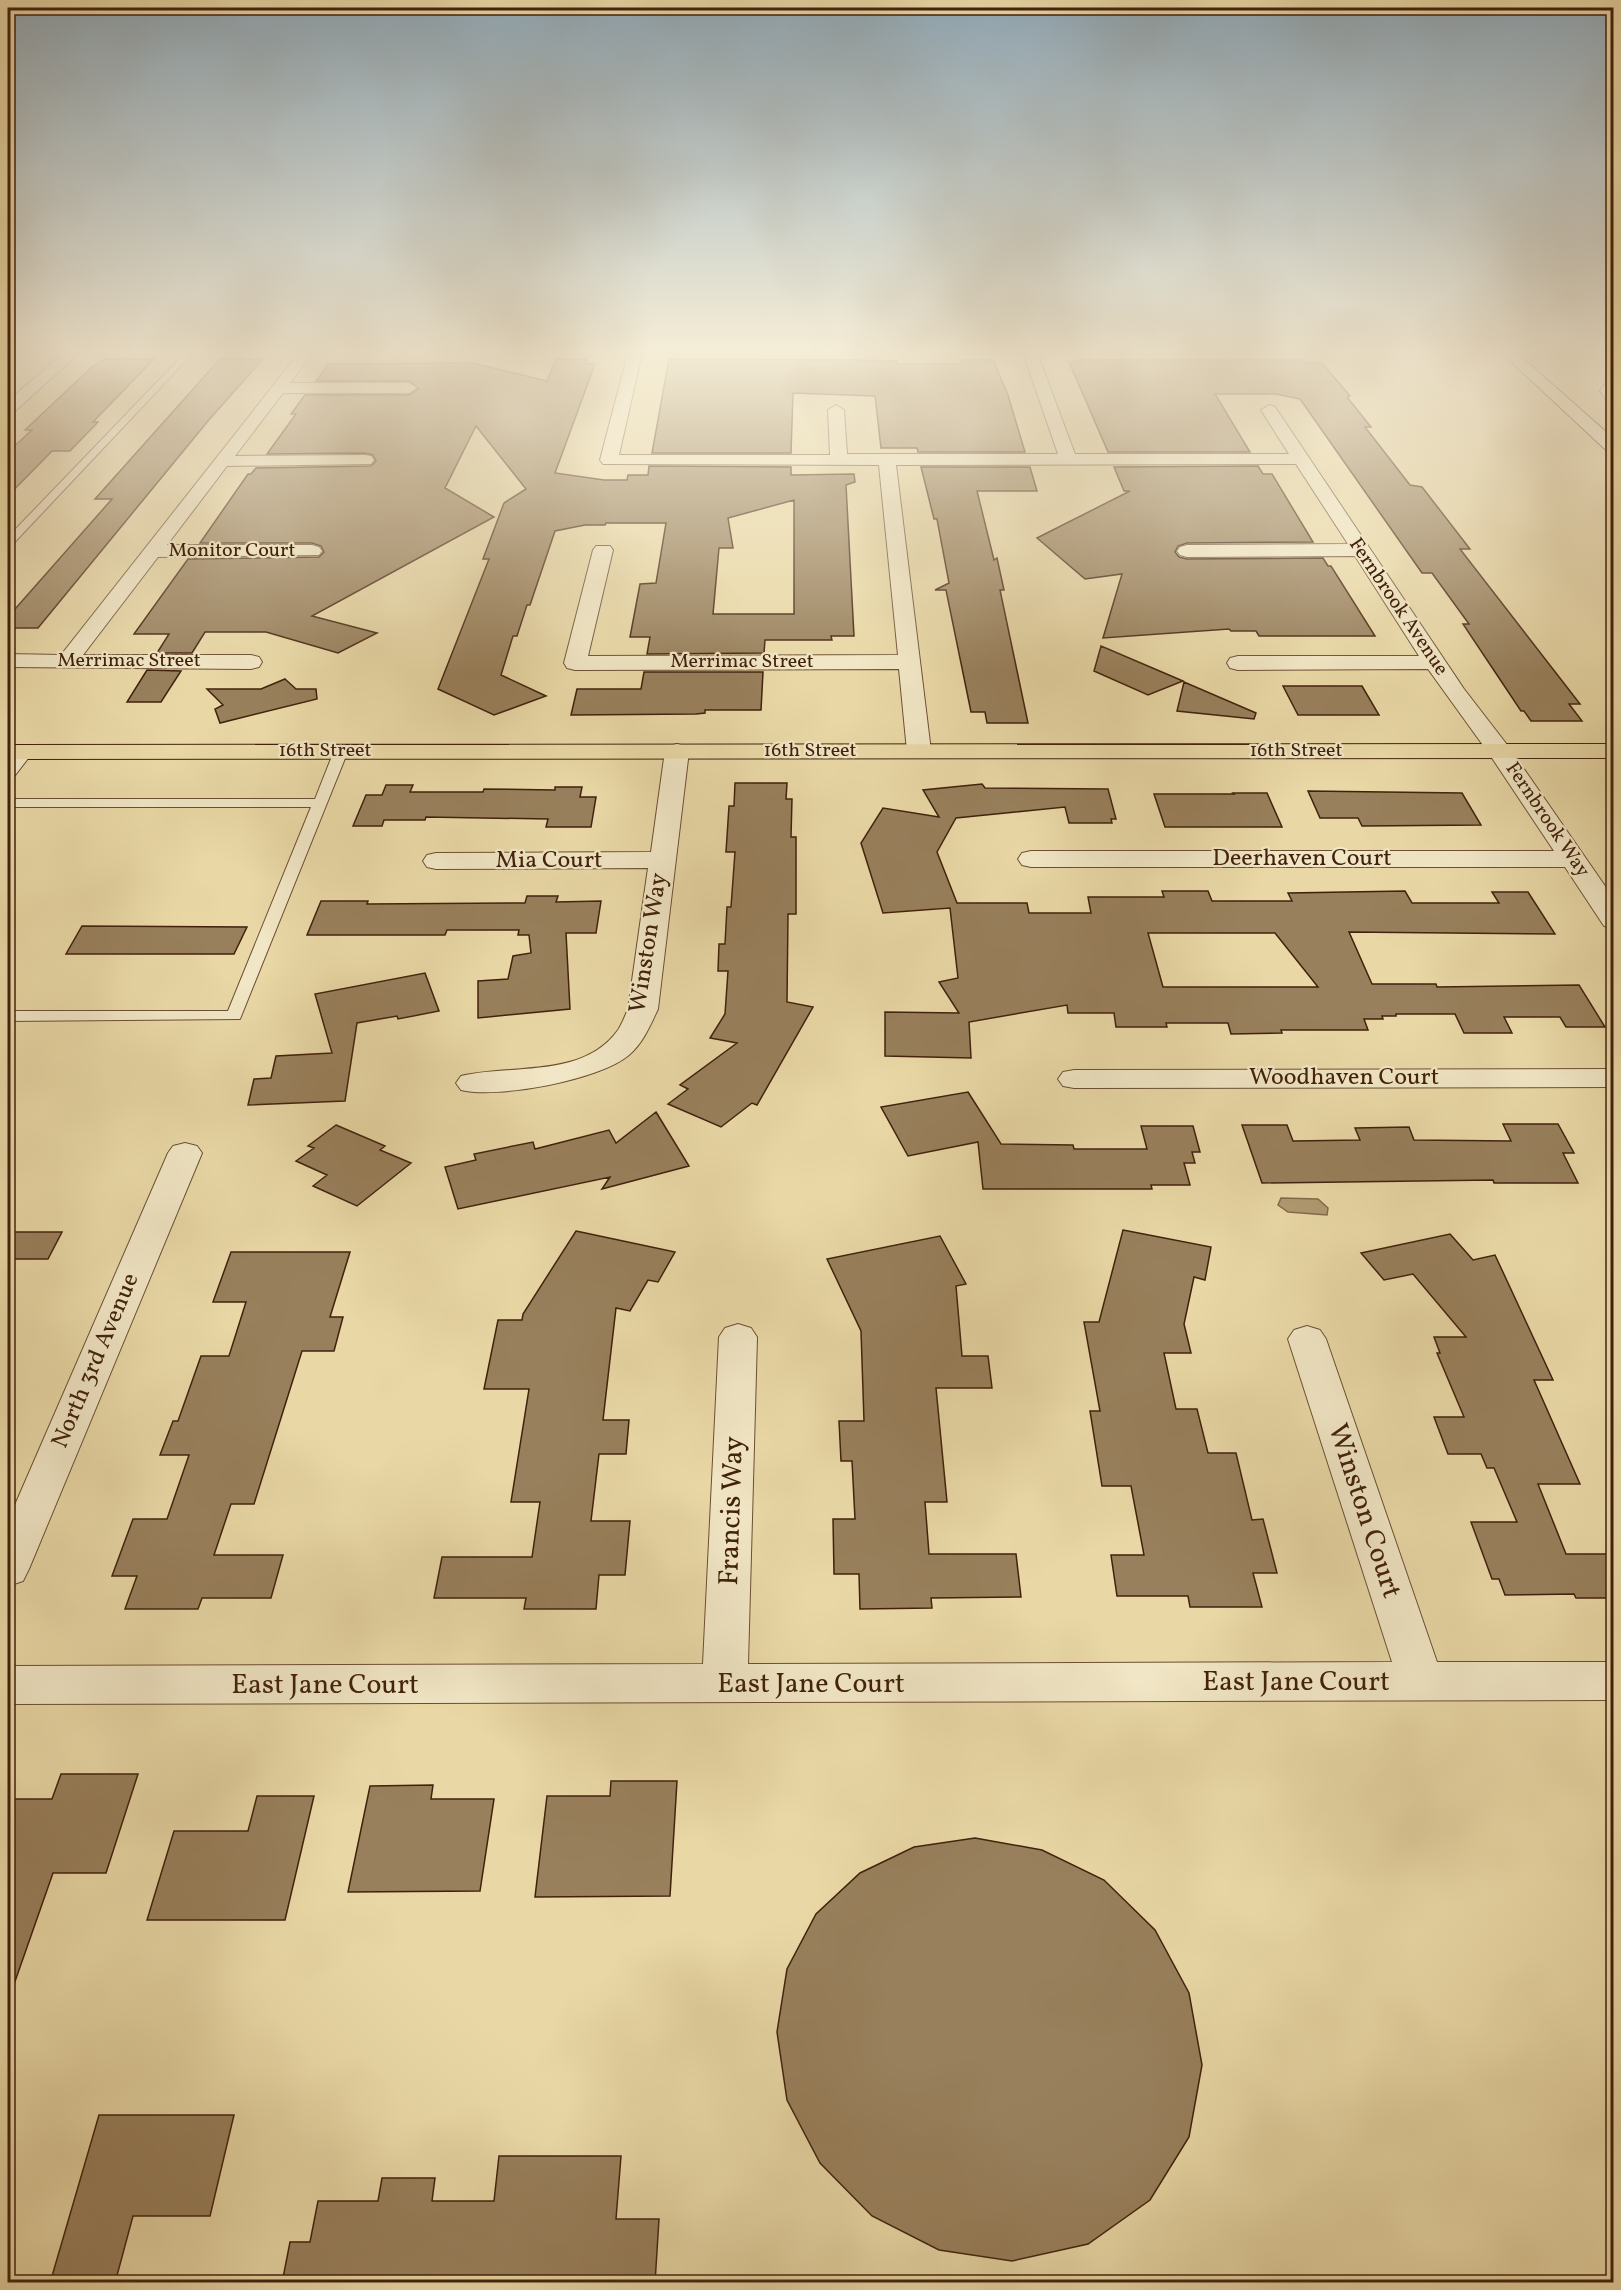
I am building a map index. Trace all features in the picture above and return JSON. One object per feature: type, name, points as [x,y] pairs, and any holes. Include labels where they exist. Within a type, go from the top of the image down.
[{"type":"main road","name":"16th Street","points":[[17,752],[1614,751]]},
{"type":"street","points":[[67,661],[222,461],[365,460]]},
{"type":"street","points":[[609,460],[911,460]]},
{"type":"street","points":[[887,460],[919,751]]},
{"type":"street","name":"Fernbrook Avenue","points":[[1302,460],[1455,693],[1500,751]]},
{"type":"street","name":"Merrimac Street","points":[[603,550],[575,663],[909,662]]},
{"type":"street","points":[[1187,551],[1360,550]]},
{"type":"street","name":"Monitor Court","points":[[152,551],[312,551]]},
{"type":"street","name":"Merrimac Street","points":[[8,661],[251,662]]},
{"type":"street","points":[[1238,663],[1435,662]]},
{"type":"street","name":"Winston Way","points":[[472,1083],[559,1075],[604,1059],[630,1036],[643,1009],[677,751]]},
{"type":"street","name":"Fernbrook Way","points":[[1500,751],[1614,920]]},
{"type":"street","name":"Deerhaven Court","points":[[1031,859],[1573,859]]},
{"type":"street","name":"Mia Court","points":[[435,861],[662,860]]},
{"type":"street","name":"Woodhaven Court","points":[[1074,1079],[1614,1078]]},
{"type":"street","name":"North 3rd Avenue","points":[[8,1569],[185,1153]]},
{"type":"street","name":"Francis Way","points":[[725,1684],[738,1337]]},
{"type":"street","name":"Winston Court","points":[[1307,1339],[1420,1682]]},
{"type":"street","name":"East Jane Court","points":[[8,1685],[1614,1681]]},
{"type":"lane","points":[[8,543],[87,460]]},
{"type":"lane","points":[[8,1016],[234,1016],[341,751]]},
{"type":"lane","points":[[8,775],[17,752]]},
{"type":"lane","points":[[8,803],[320,803]]},
{"type":"shaded area","points":[[1281,1198],[1318,1199],[1328,1208],[1327,1215],[1288,1212],[1278,1205]]},
{"type":"building","points":[[8,460],[43,460],[8,496]]},
{"type":"building","points":[[130,460],[176,460],[38,628],[8,628],[8,617],[112,499],[95,499]]},
{"type":"building","points":[[459,460],[445,488],[494,517],[312,616],[377,633],[338,653],[266,632],[205,632],[192,653],[157,653],[169,634],[134,634],[188,559],[319,557],[324,552],[321,546],[312,543],[200,543],[248,474],[256,468],[371,466],[376,461]]},
{"type":"building","points":[[503,460],[560,460],[555,473],[604,480],[627,480],[628,475],[648,475],[649,466],[791,467],[791,475],[854,474],[855,482],[846,485],[854,636],[831,636],[832,640],[765,640],[764,653],[647,654],[650,637],[630,637],[640,584],[656,583],[666,523],[606,523],[605,525],[585,525],[555,531],[530,605],[527,605],[517,636],[513,636],[501,675],[546,696],[494,715],[438,689],[489,559],[483,559],[504,503],[526,489]],"holes":[[[794,500],[794,614],[713,614],[719,548],[733,548],[728,518]]]},
{"type":"building","points":[[1343,460],[1390,460],[1410,485],[1422,487],[1470,549],[1460,549],[1580,704],[1569,704],[1582,721],[1531,721],[1524,711],[1521,711],[1463,624],[1469,624],[1432,573],[1422,573]]},
{"type":"building","points":[[1258,466],[1263,474],[1272,474],[1313,542],[1187,543],[1178,546],[1175,552],[1179,557],[1187,559],[1323,558],[1328,566],[1331,566],[1375,636],[1259,636],[1256,631],[1231,631],[1229,629],[1103,638],[1122,574],[1085,579],[1037,538],[1130,491],[1124,491],[1114,467]]},
{"type":"building","points":[[921,467],[1030,467],[1037,491],[977,491],[994,560],[997,558],[1004,590],[1000,590],[1028,723],[987,723],[985,712],[971,712],[946,590],[935,590],[949,583],[937,519],[934,519]]},
{"type":"building","points":[[1101,646],[1183,681],[1148,695],[1094,671]]},
{"type":"building","points":[[147,670],[181,671],[161,702],[127,702]]},
{"type":"building","points":[[644,672],[763,672],[761,710],[705,710],[705,713],[696,714],[571,715],[577,689],[641,689]]},
{"type":"building","points":[[285,679],[296,689],[316,689],[317,699],[220,723],[215,709],[223,705],[207,689],[261,689]]},
{"type":"building","points":[[1184,682],[1256,713],[1254,719],[1177,711]]},
{"type":"building","points":[[1283,686],[1362,686],[1379,715],[1298,715]]},
{"type":"building","points":[[735,783],[787,783],[786,799],[792,799],[791,837],[796,837],[796,914],[788,914],[787,1002],[813,1007],[757,1105],[752,1103],[721,1127],[668,1104],[688,1089],[680,1085],[737,1043],[710,1038],[725,1014],[728,971],[718,971],[719,944],[725,944],[727,907],[731,907],[735,852],[726,852],[729,806],[734,806]]},
{"type":"building","points":[[982,784],[985,788],[1108,789],[1116,819],[1111,819],[1112,823],[1069,823],[1065,807],[956,818],[937,852],[957,903],[1027,903],[1029,913],[1091,913],[1088,897],[1164,897],[1162,891],[1208,891],[1212,901],[1292,901],[1288,893],[1405,891],[1412,903],[1499,903],[1492,892],[1528,892],[1555,934],[1349,932],[1372,984],[1436,984],[1437,987],[1579,985],[1605,1027],[1566,1027],[1560,1017],[1504,1017],[1512,1033],[1464,1033],[1455,1014],[1396,1014],[1396,1016],[1382,1016],[1383,1019],[1364,1019],[1368,1030],[1281,1030],[1282,1033],[1231,1034],[1228,1023],[1166,1023],[1167,1027],[1116,1027],[1114,1013],[1068,1013],[1067,1005],[969,1022],[971,1058],[885,1056],[885,1012],[959,1013],[939,982],[958,978],[950,908],[883,913],[861,843],[883,808],[939,817],[923,790]],"holes":[[[1148,933],[1275,933],[1318,987],[1163,987]]]},
{"type":"building","points":[[386,785],[413,785],[410,792],[483,792],[484,789],[555,790],[555,787],[582,787],[580,797],[596,797],[591,827],[546,827],[548,819],[426,817],[425,820],[384,820],[382,826],[353,826],[366,795],[382,795]]},
{"type":"building","points":[[1308,791],[1462,793],[1481,825],[1362,826],[1358,818],[1320,818]]},
{"type":"building","points":[[1267,793],[1282,827],[1165,827],[1154,794],[1234,794]]},
{"type":"building","points":[[527,896],[558,896],[556,902],[601,901],[596,933],[566,933],[570,1009],[478,1018],[478,981],[508,979],[513,956],[531,953],[529,935],[518,935],[519,930],[447,930],[445,935],[307,935],[321,901],[368,901],[367,904],[525,903]]},
{"type":"building","points":[[82,926],[247,927],[234,954],[66,954]]},
{"type":"building","points":[[425,973],[439,1011],[398,1019],[397,1016],[357,1023],[345,1101],[248,1105],[254,1079],[271,1078],[276,1056],[332,1053],[315,994]]},
{"type":"building","points":[[968,1092],[1001,1144],[1073,1145],[1074,1149],[1147,1149],[1141,1126],[1193,1126],[1200,1152],[1192,1152],[1195,1163],[1184,1163],[1190,1185],[1151,1185],[1152,1189],[983,1189],[978,1142],[908,1156],[881,1107]]},
{"type":"building","points":[[656,1112],[689,1166],[602,1189],[610,1177],[458,1209],[445,1167],[476,1160],[474,1154],[533,1142],[535,1149],[609,1130],[616,1143]]},
{"type":"building","points":[[1503,1124],[1558,1124],[1574,1153],[1563,1153],[1578,1183],[1494,1183],[1493,1180],[1262,1183],[1242,1125],[1287,1125],[1293,1141],[1360,1140],[1355,1128],[1409,1127],[1414,1140],[1511,1141]]},
{"type":"building","points":[[336,1125],[385,1146],[380,1150],[411,1163],[357,1206],[313,1186],[327,1175],[296,1161],[314,1148],[308,1146]]},
{"type":"building","points":[[1123,1230],[1211,1247],[1205,1280],[1194,1277],[1184,1324],[1191,1353],[1164,1353],[1176,1409],[1197,1409],[1208,1453],[1236,1453],[1252,1520],[1263,1519],[1277,1573],[1253,1573],[1262,1607],[1190,1607],[1188,1596],[1117,1596],[1111,1555],[1144,1555],[1131,1486],[1102,1486],[1090,1411],[1100,1411],[1084,1322],[1099,1322]]},
{"type":"building","points":[[576,1231],[675,1252],[658,1282],[648,1280],[630,1311],[616,1308],[603,1420],[629,1420],[626,1454],[599,1454],[591,1521],[630,1521],[625,1575],[599,1575],[596,1609],[524,1609],[526,1598],[434,1598],[442,1557],[532,1557],[540,1502],[511,1502],[529,1389],[484,1389],[498,1320],[522,1320],[523,1314]]},
{"type":"building","points":[[8,1232],[62,1232],[48,1259],[8,1259]]},
{"type":"building","points":[[1450,1234],[1473,1260],[1495,1255],[1553,1380],[1534,1380],[1580,1484],[1538,1484],[1566,1554],[1614,1554],[1614,1598],[1576,1598],[1574,1594],[1505,1595],[1499,1579],[1492,1579],[1471,1522],[1517,1522],[1494,1468],[1487,1468],[1481,1454],[1448,1454],[1434,1417],[1464,1417],[1437,1353],[1440,1353],[1434,1337],[1466,1337],[1413,1274],[1384,1280],[1361,1253]]},
{"type":"building","points":[[940,1236],[966,1284],[956,1286],[962,1356],[988,1356],[992,1388],[936,1388],[947,1502],[925,1502],[929,1554],[1016,1554],[1021,1597],[931,1598],[932,1608],[860,1609],[859,1574],[834,1574],[833,1519],[855,1519],[852,1461],[841,1461],[839,1421],[864,1421],[861,1331],[827,1259]]},
{"type":"building","points":[[231,1252],[350,1252],[330,1317],[343,1317],[334,1351],[302,1351],[254,1504],[231,1504],[214,1555],[283,1555],[271,1598],[202,1598],[198,1609],[125,1609],[137,1576],[112,1576],[133,1519],[167,1519],[189,1455],[160,1455],[173,1421],[178,1421],[201,1356],[229,1356],[246,1302],[213,1302]]},
{"type":"building","points":[[61,1774],[138,1774],[106,1873],[53,1873],[12,1990],[8,1990],[8,1799],[52,1799]]},
{"type":"building","points":[[611,1781],[677,1781],[670,1896],[535,1897],[547,1796],[610,1796]]},
{"type":"building","points":[[433,1785],[431,1799],[494,1799],[480,1891],[348,1892],[370,1786]]},
{"type":"building","points":[[257,1796],[314,1796],[285,1920],[147,1920],[174,1831],[248,1831]]},
{"type":"building","points":[[975,1838],[1042,1850],[1104,1880],[1155,1930],[1189,1993],[1202,2065],[1189,2137],[1150,2200],[1088,2244],[1012,2261],[939,2250],[872,2216],[820,2163],[787,2100],[777,2032],[787,1969],[816,1914],[860,1873],[914,1847]]},
{"type":"building","points":[[99,2115],[234,2115],[210,2216],[133,2216],[115,2283],[50,2283]]},
{"type":"building","points":[[499,2156],[621,2156],[616,2219],[659,2219],[655,2283],[557,2283],[558,2277],[438,2277],[437,2283],[282,2283],[290,2242],[310,2242],[318,2201],[378,2201],[382,2178],[435,2178],[432,2201],[494,2201]]}]
